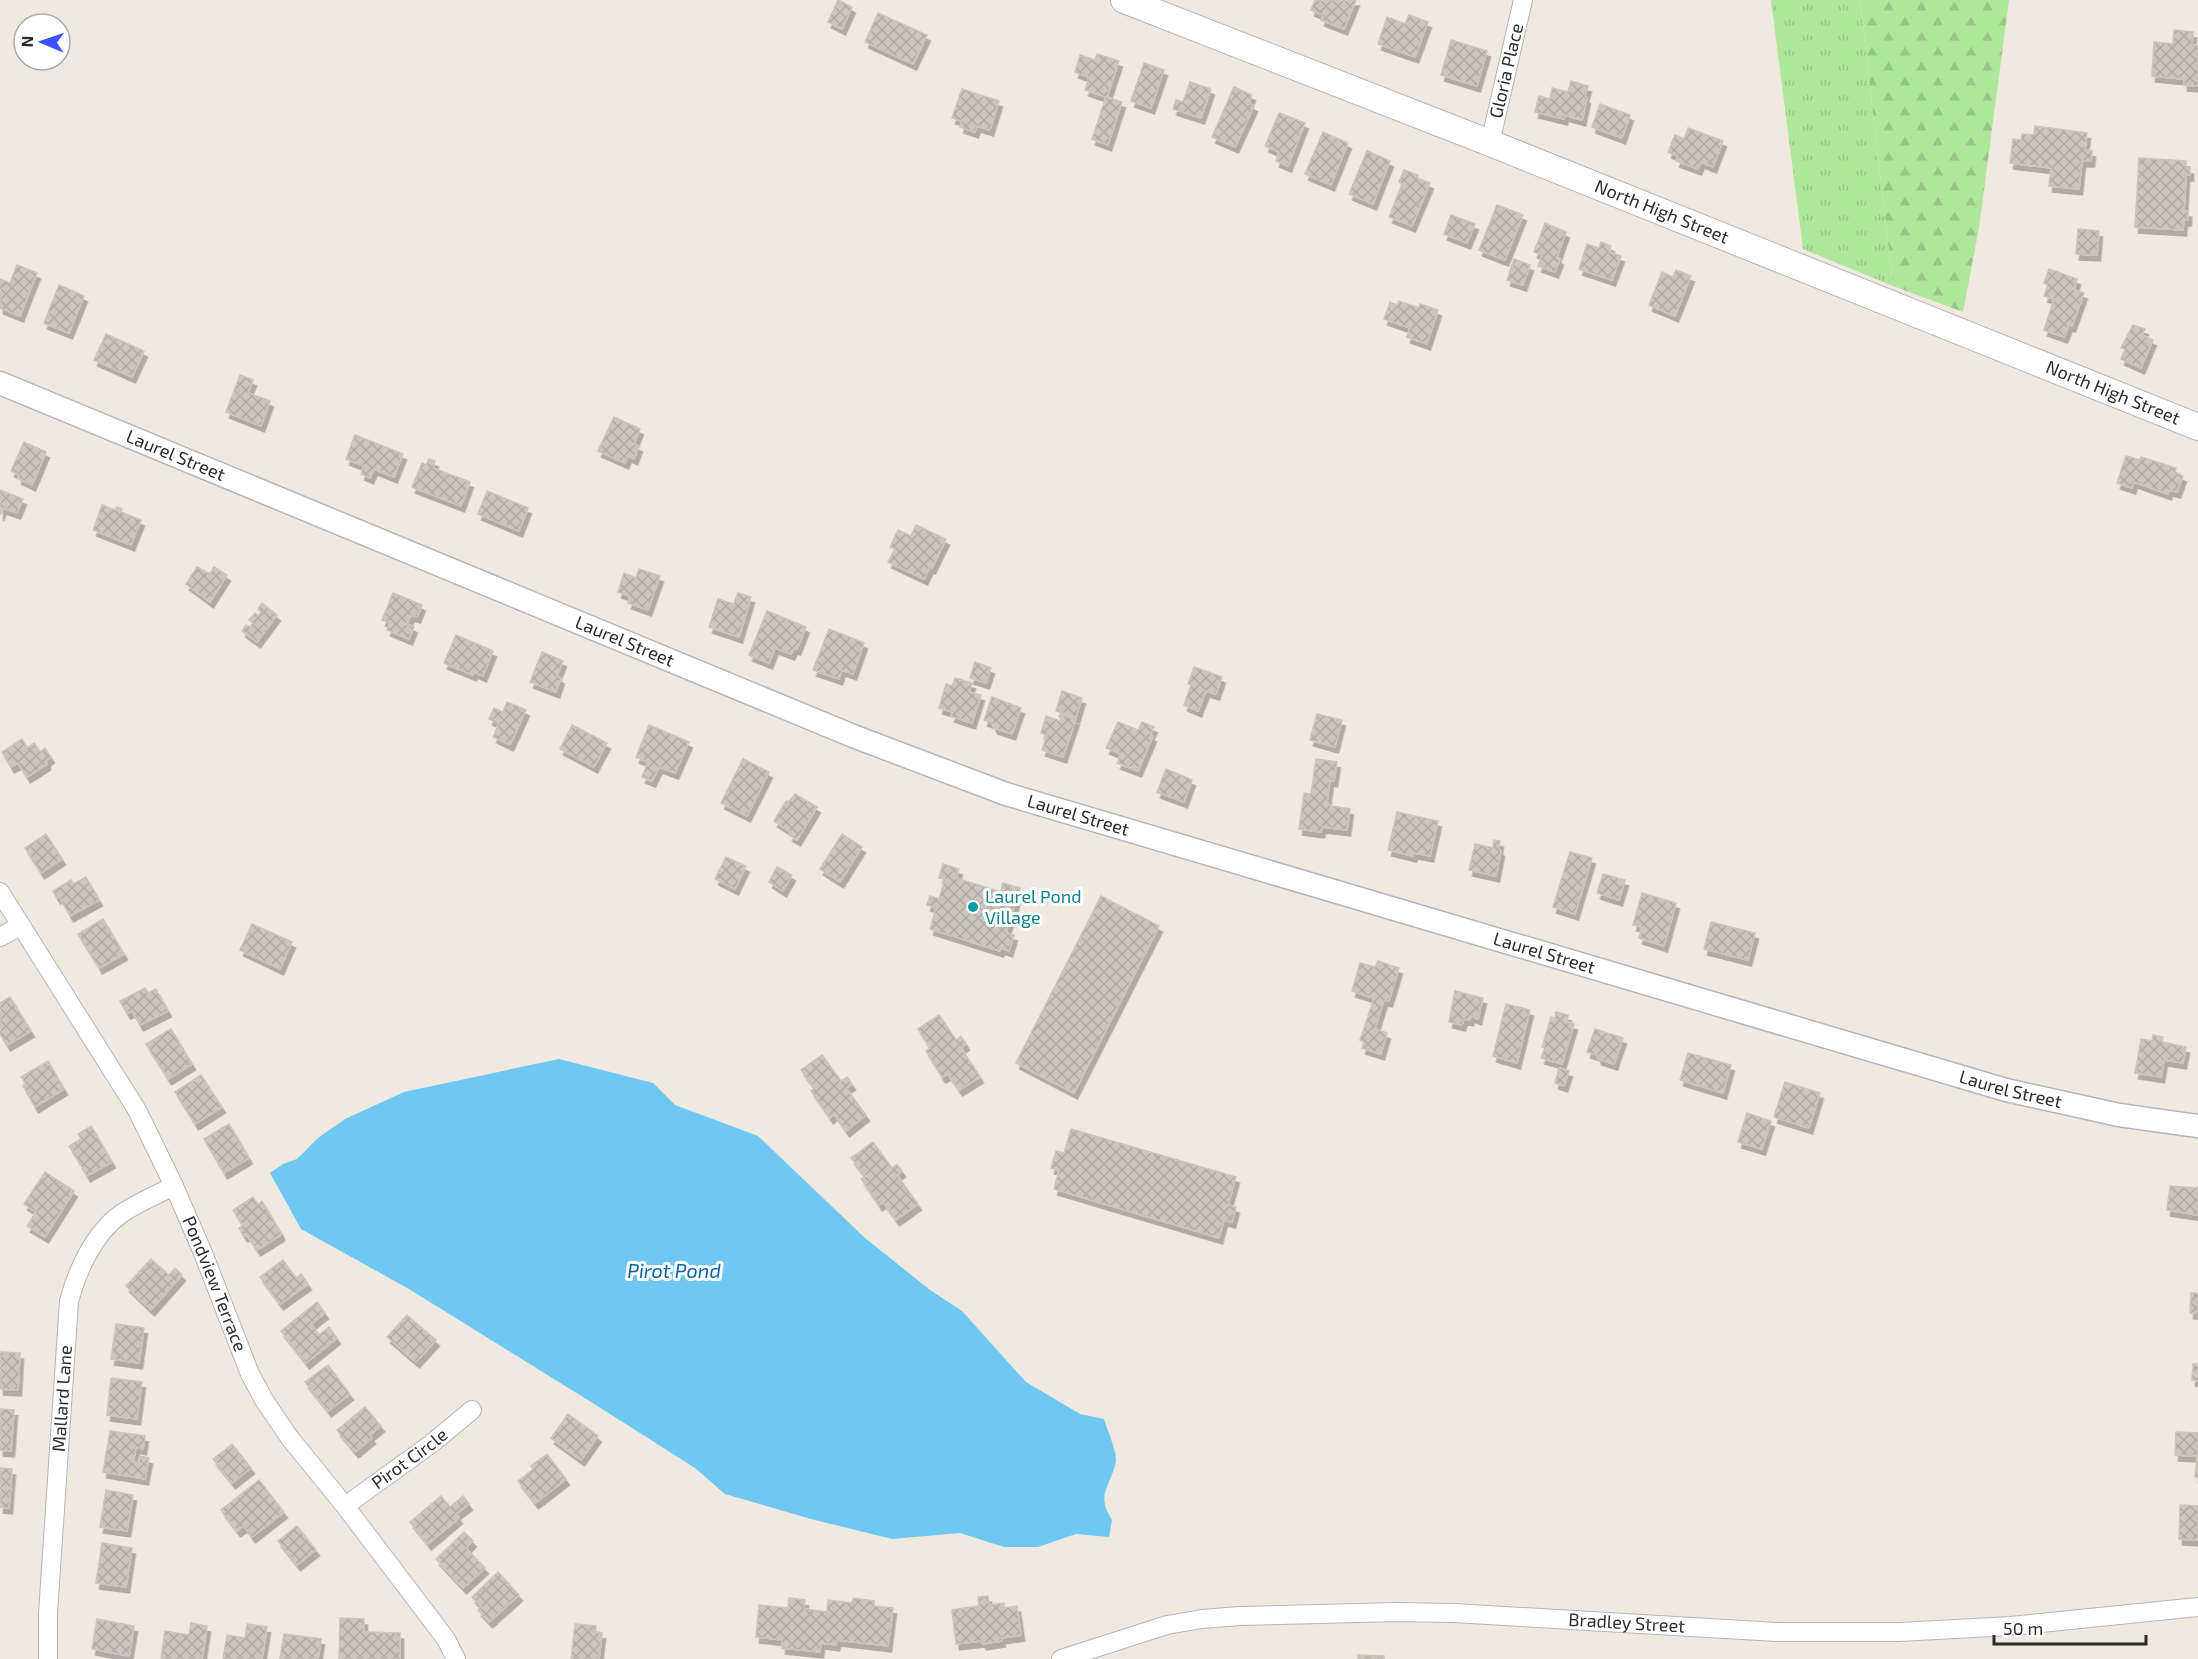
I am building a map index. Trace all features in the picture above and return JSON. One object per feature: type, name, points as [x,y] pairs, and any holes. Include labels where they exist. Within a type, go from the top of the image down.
[{"type":"main road","name":"North High Street","points":[[1124,0],[1490,143],[2198,427]]},
{"type":"street","name":"Gloria Place","points":[[1490,143],[1523,0]]},
{"type":"street","name":"Laurel Street","points":[[0,383],[853,736],[1006,794],[2006,1090],[2108,1113],[2198,1126]]},
{"type":"street","name":"Pondview Terrace","points":[[0,892],[137,1110],[174,1186],[255,1383],[289,1437],[345,1506],[446,1639],[456,1659]]},
{"type":"street","points":[[0,937],[20,926]]},
{"type":"street","name":"Mallard Lane","points":[[48,1659],[48,1613],[66,1335],[71,1293],[80,1269],[98,1238],[119,1215],[174,1186]]},
{"type":"street","name":"Pirot Circle","points":[[345,1506],[431,1444],[472,1410]]},
{"type":"street","name":"Bradley Street","points":[[1061,1659],[1167,1625],[1202,1618],[1240,1616],[1396,1612],[1454,1613],[1777,1632],[1899,1632],[1999,1627],[2198,1607]]},
{"type":"green space","points":[[1771,0],[1860,0],[1893,286],[1803,249]]},
{"type":"green space","points":[[1860,0],[2009,0],[1979,228],[1963,312],[1893,286]]},
{"type":"water","name":"Pirot Pond","points":[[559,1059],[653,1083],[675,1105],[758,1136],[865,1238],[930,1290],[962,1311],[1026,1382],[1080,1414],[1104,1419],[1116,1457],[1114,1470],[1104,1496],[1107,1511],[1112,1520],[1109,1537],[1076,1534],[1038,1547],[1004,1547],[960,1533],[892,1539],[725,1494],[695,1468],[599,1407],[409,1289],[301,1229],[270,1173],[283,1164],[297,1159],[318,1138],[345,1119],[404,1092]]},
{"type":"building","points":[[838,0],[852,7],[842,29],[828,22]]},
{"type":"building","points":[[1315,0],[1356,0],[1344,29],[1321,20],[1323,15],[1311,10]]},
{"type":"building","points":[[878,13],[927,35],[913,64],[865,42]]},
{"type":"building","points":[[1409,15],[1428,22],[1415,57],[1378,44],[1387,17],[1405,24]]},
{"type":"building","points":[[2174,30],[2193,32],[2192,45],[2198,46],[2198,86],[2184,85],[2184,79],[2152,76],[2154,42],[2173,44]]},
{"type":"building","points":[[1451,40],[1487,51],[1477,86],[1441,75]]},
{"type":"building","points":[[1097,54],[1119,61],[1107,97],[1122,102],[1108,145],[1092,139],[1106,97],[1085,90],[1089,77],[1075,72],[1080,55],[1095,60]]},
{"type":"building","points":[[1144,63],[1164,70],[1151,108],[1131,101]]},
{"type":"building","points":[[1571,81],[1588,86],[1582,120],[1565,115],[1564,119],[1535,112],[1539,96],[1550,99],[1552,88],[1568,92]]},
{"type":"building","points":[[1190,82],[1211,89],[1201,118],[1173,109],[1176,100],[1183,102]]},
{"type":"building","points":[[1234,87],[1252,95],[1249,103],[1254,106],[1235,147],[1212,137]]},
{"type":"building","points":[[962,89],[999,101],[990,130],[977,126],[975,132],[960,127],[962,121],[952,118]]},
{"type":"building","points":[[1600,104],[1630,115],[1622,138],[1592,127]]},
{"type":"building","points":[[1279,113],[1305,123],[1288,166],[1276,161],[1279,152],[1265,146]]},
{"type":"building","points":[[2035,126],[2087,133],[2085,150],[2092,151],[2091,161],[2082,161],[2079,189],[2049,186],[2051,168],[2010,163],[2013,139],[2021,140],[2022,134],[2034,135]]},
{"type":"building","points":[[1688,128],[1723,141],[1713,167],[1701,162],[1698,169],[1676,161],[1678,156],[1668,152],[1675,135],[1684,139]]},
{"type":"building","points":[[1323,132],[1348,143],[1331,185],[1305,174]]},
{"type":"building","points":[[1367,151],[1390,161],[1373,204],[1349,194]]},
{"type":"building","points":[[2139,158],[2186,161],[2186,168],[2190,168],[2190,175],[2186,175],[2184,211],[2188,211],[2188,220],[2184,220],[2183,230],[2135,227]]},
{"type":"building","points":[[1404,170],[1430,183],[1412,226],[1389,217],[1402,184],[1399,182]]},
{"type":"building","points":[[1497,205],[1523,215],[1505,260],[1479,250]]},
{"type":"building","points":[[1451,215],[1475,224],[1467,243],[1444,234]]},
{"type":"building","points":[[1545,223],[1566,232],[1557,257],[1560,259],[1555,272],[1538,266],[1542,255],[1534,252]]},
{"type":"building","points":[[2078,229],[2099,231],[2097,255],[2076,254]]},
{"type":"building","points":[[1601,242],[1611,246],[1609,252],[1621,256],[1612,280],[1579,269],[1587,244],[1599,248]]},
{"type":"building","points":[[1514,259],[1530,265],[1523,285],[1507,280]]},
{"type":"building","points":[[17,265],[37,273],[20,316],[0,308],[0,279],[10,283]]},
{"type":"building","points":[[2049,269],[2077,279],[2074,290],[2084,293],[2072,326],[2069,325],[2064,337],[2044,330],[2054,299],[2044,296],[2048,285],[2044,283]]},
{"type":"building","points":[[1676,270],[1691,276],[1675,316],[1649,305],[1662,272],[1673,277]]},
{"type":"building","points":[[59,285],[84,296],[69,333],[44,323]]},
{"type":"building","points":[[1399,301],[1419,308],[1420,304],[1438,310],[1427,344],[1407,337],[1410,328],[1384,319],[1390,302],[1397,305]]},
{"type":"building","points":[[2133,325],[2145,329],[2142,335],[2153,340],[2141,368],[2121,359],[2125,349],[2121,348]]},
{"type":"building","points":[[106,334],[144,351],[132,377],[94,360]]},
{"type":"building","points":[[240,375],[253,380],[248,393],[270,401],[261,426],[226,412]]},
{"type":"building","points":[[614,417],[640,429],[634,444],[639,446],[634,459],[628,456],[625,463],[598,451]]},
{"type":"building","points":[[355,435],[403,454],[394,477],[374,469],[370,478],[361,474],[364,466],[346,459]]},
{"type":"building","points":[[24,442],[46,452],[32,485],[18,478],[19,475],[11,471]]},
{"type":"building","points":[[2126,456],[2140,460],[2141,457],[2176,468],[2175,473],[2183,476],[2177,492],[2169,490],[2168,494],[2134,482],[2132,488],[2117,483]]},
{"type":"building","points":[[429,459],[435,461],[433,468],[470,482],[461,506],[412,487],[422,463],[426,465]]},
{"type":"building","points":[[0,490],[23,499],[17,513],[3,508],[0,515]]},
{"type":"building","points":[[487,491],[528,508],[519,531],[478,514]]},
{"type":"building","points":[[102,505],[115,510],[117,507],[122,509],[121,512],[141,520],[131,545],[93,530]]},
{"type":"building","points":[[916,525],[946,539],[924,579],[888,562],[895,549],[890,547],[898,530],[911,536]]},
{"type":"building","points":[[197,567],[210,574],[214,567],[227,575],[210,602],[186,584]]},
{"type":"building","points":[[639,569],[660,576],[648,610],[628,603],[630,596],[618,592],[624,573],[636,578]]},
{"type":"building","points":[[393,593],[422,605],[417,617],[411,615],[407,624],[414,627],[409,639],[387,630],[390,623],[382,620]]},
{"type":"building","points":[[738,593],[751,597],[739,637],[709,627],[718,599],[734,604]]},
{"type":"building","points":[[262,603],[277,615],[257,642],[242,631],[246,625],[250,627],[253,623],[249,620],[255,613],[258,616],[261,612],[258,609]]},
{"type":"building","points":[[767,611],[806,627],[797,649],[794,648],[791,654],[775,648],[769,663],[749,655]]},
{"type":"building","points":[[829,629],[864,643],[853,674],[842,670],[839,679],[813,670]]},
{"type":"building","points":[[456,635],[493,651],[483,676],[474,672],[473,675],[444,663]]},
{"type":"building","points":[[542,652],[563,661],[557,676],[561,678],[556,692],[530,682]]},
{"type":"building","points":[[975,662],[991,668],[986,683],[970,678]]},
{"type":"building","points":[[1194,667],[1222,677],[1216,694],[1206,691],[1198,711],[1184,705]]},
{"type":"building","points":[[955,678],[972,683],[969,692],[981,695],[972,723],[951,716],[953,712],[939,708],[946,684],[952,686]]},
{"type":"building","points":[[1062,691],[1082,698],[1076,717],[1056,711]]},
{"type":"building","points":[[992,697],[1021,708],[1012,734],[994,728],[992,723],[984,720]]},
{"type":"building","points":[[507,702],[526,710],[510,745],[493,737],[499,723],[489,719],[494,708],[503,712]]},
{"type":"building","points":[[1317,714],[1342,720],[1335,747],[1310,740]]},
{"type":"building","points":[[1061,715],[1076,719],[1063,757],[1042,750],[1047,735],[1041,733],[1046,716],[1060,721]]},
{"type":"building","points":[[1118,722],[1138,730],[1142,722],[1154,727],[1150,735],[1153,736],[1138,771],[1117,763],[1121,754],[1106,748]]},
{"type":"building","points":[[572,725],[607,743],[594,767],[560,749]]},
{"type":"building","points":[[649,725],[689,742],[675,773],[659,767],[652,781],[642,777],[648,762],[636,757]]},
{"type":"building","points":[[22,739],[27,748],[34,743],[40,752],[45,748],[51,757],[47,760],[47,764],[27,777],[18,763],[11,767],[2,752]]},
{"type":"building","points":[[743,759],[769,772],[747,816],[721,803]]},
{"type":"building","points":[[1316,759],[1337,762],[1334,781],[1330,780],[1327,802],[1331,806],[1350,809],[1347,830],[1322,827],[1321,832],[1299,829],[1304,793],[1311,794]]},
{"type":"building","points":[[1166,769],[1192,780],[1184,802],[1157,792]]},
{"type":"building","points":[[795,794],[817,807],[797,840],[789,835],[791,832],[774,821],[786,801],[790,801]]},
{"type":"building","points":[[1397,812],[1438,821],[1430,856],[1414,853],[1413,856],[1388,850]]},
{"type":"building","points":[[46,834],[62,859],[41,873],[25,848]]},
{"type":"building","points":[[842,834],[862,847],[840,882],[820,869]]},
{"type":"building","points":[[1494,840],[1500,841],[1501,851],[1496,876],[1469,870],[1475,844],[1493,848]]},
{"type":"building","points":[[1570,852],[1592,858],[1575,914],[1553,907]]},
{"type":"building","points":[[726,857],[746,866],[735,889],[715,879]]},
{"type":"building","name":"Laurel Pond Village","points":[[943,864],[959,869],[956,878],[1001,892],[1003,883],[1020,888],[1006,933],[1014,935],[1009,951],[1001,948],[1000,951],[930,929],[936,908],[927,905],[930,896],[939,899],[945,879],[939,878]]},
{"type":"building","points":[[777,867],[792,875],[783,891],[769,882]]},
{"type":"building","points":[[1603,874],[1625,880],[1619,900],[1597,893]]},
{"type":"building","points":[[86,877],[99,900],[70,916],[59,896],[57,898],[53,891],[71,880],[73,884]]},
{"type":"building","points":[[1642,893],[1676,903],[1664,946],[1639,938],[1642,927],[1633,925]]},
{"type":"building","points":[[1101,896],[1159,926],[1074,1093],[1016,1063]]},
{"type":"building","points":[[103,919],[124,954],[99,968],[78,934]]},
{"type":"building","points":[[1711,922],[1755,933],[1748,960],[1704,949]]},
{"type":"building","points":[[252,924],[292,942],[280,969],[240,950]]},
{"type":"building","points":[[1378,961],[1399,968],[1389,1001],[1384,1000],[1375,1029],[1387,1033],[1381,1054],[1362,1048],[1364,1042],[1360,1040],[1374,998],[1352,991],[1360,963],[1375,967]]},
{"type":"building","points":[[145,988],[148,993],[156,989],[168,1011],[140,1025],[132,1011],[127,1013],[120,1001]]},
{"type":"building","points":[[1455,991],[1483,998],[1478,1019],[1471,1016],[1470,1020],[1464,1019],[1462,1025],[1449,1022]]},
{"type":"building","points":[[10,997],[31,1031],[7,1045],[0,1034],[0,1003]]},
{"type":"building","points":[[1506,1004],[1530,1010],[1517,1063],[1493,1056]]},
{"type":"building","points":[[1556,1012],[1568,1015],[1567,1022],[1574,1024],[1562,1064],[1541,1058],[1551,1017],[1555,1018]]},
{"type":"building","points":[[939,1015],[956,1040],[961,1036],[966,1044],[961,1048],[980,1077],[959,1090],[948,1074],[942,1077],[926,1051],[930,1048],[918,1029]]},
{"type":"building","points":[[171,1029],[192,1064],[168,1079],[146,1044]]},
{"type":"building","points":[[1595,1029],[1623,1038],[1614,1064],[1598,1059],[1597,1055],[1587,1052]]},
{"type":"building","points":[[2153,1035],[2163,1037],[2162,1042],[2186,1047],[2183,1063],[2164,1060],[2161,1077],[2135,1073],[2141,1039],[2152,1041]]},
{"type":"building","points":[[1688,1053],[1731,1065],[1723,1093],[1680,1080]]},
{"type":"building","points":[[822,1055],[841,1081],[847,1077],[852,1084],[846,1088],[866,1115],[846,1131],[834,1114],[830,1118],[811,1091],[815,1088],[801,1070]]},
{"type":"building","points":[[48,1061],[64,1089],[35,1107],[23,1086],[26,1084],[21,1077]]},
{"type":"building","points":[[1559,1068],[1569,1071],[1564,1086],[1555,1083]]},
{"type":"building","points":[[201,1075],[222,1107],[195,1124],[175,1092]]},
{"type":"building","points":[[1785,1082],[1820,1093],[1809,1128],[1774,1117]]},
{"type":"building","points":[[1747,1113],[1771,1121],[1762,1149],[1738,1142]]},
{"type":"building","points":[[229,1124],[249,1158],[224,1173],[204,1139]]},
{"type":"building","points":[[91,1126],[112,1162],[87,1176],[69,1146],[81,1139],[78,1134]]},
{"type":"building","points":[[1071,1129],[1236,1177],[1228,1205],[1236,1207],[1232,1222],[1224,1220],[1219,1238],[1054,1189],[1059,1170],[1051,1168],[1056,1151],[1064,1153]]},
{"type":"building","points":[[873,1142],[892,1168],[897,1164],[902,1171],[897,1175],[918,1204],[896,1220],[883,1202],[879,1205],[861,1179],[865,1176],[851,1158]]},
{"type":"building","points":[[45,1172],[74,1191],[45,1237],[27,1226],[36,1212],[24,1204]]},
{"type":"building","points":[[2170,1186],[2198,1188],[2198,1215],[2167,1210]]},
{"type":"building","points":[[253,1197],[258,1205],[262,1201],[281,1233],[257,1250],[239,1228],[243,1226],[233,1210]]},
{"type":"building","points":[[151,1259],[169,1275],[175,1268],[182,1275],[151,1310],[126,1286]]},
{"type":"building","points":[[283,1260],[296,1278],[301,1274],[308,1284],[280,1304],[260,1277]]},
{"type":"building","points":[[2191,1293],[2198,1293],[2198,1313],[2190,1313]]},
{"type":"building","points":[[317,1302],[325,1313],[311,1324],[319,1335],[329,1327],[337,1338],[306,1363],[281,1331]]},
{"type":"building","points":[[407,1315],[436,1340],[416,1362],[387,1337]]},
{"type":"building","points":[[116,1324],[144,1328],[139,1363],[111,1359]]},
{"type":"building","points":[[0,1352],[20,1353],[18,1390],[0,1389]]},
{"type":"building","points":[[2193,1364],[2198,1364],[2198,1381],[2192,1380]]},
{"type":"building","points":[[328,1365],[350,1394],[328,1411],[305,1382]]},
{"type":"building","points":[[111,1378],[142,1382],[137,1419],[107,1415]]},
{"type":"building","points":[[365,1407],[381,1426],[370,1435],[372,1438],[355,1452],[337,1430]]},
{"type":"building","points":[[0,1409],[14,1410],[11,1451],[0,1450]]},
{"type":"building","points":[[568,1414],[598,1436],[581,1460],[551,1438]]},
{"type":"building","points":[[110,1431],[145,1436],[143,1449],[136,1447],[133,1462],[139,1463],[140,1456],[149,1458],[145,1479],[103,1472]]},
{"type":"building","points":[[2176,1432],[2198,1433],[2198,1477],[2195,1477],[2197,1456],[2175,1455]]},
{"type":"building","points":[[232,1444],[251,1468],[232,1483],[213,1459]]},
{"type":"building","points":[[547,1454],[566,1479],[535,1503],[518,1481],[533,1469],[531,1466]]},
{"type":"building","points":[[0,1468],[12,1469],[9,1508],[0,1507]]},
{"type":"building","points":[[259,1480],[284,1512],[252,1537],[244,1526],[237,1531],[221,1510]]},
{"type":"building","points":[[106,1490],[133,1495],[127,1531],[100,1527]]},
{"type":"building","points":[[441,1496],[450,1507],[463,1496],[469,1504],[456,1514],[459,1518],[428,1544],[410,1522]]},
{"type":"building","points":[[2180,1505],[2198,1506],[2198,1540],[2179,1539]]},
{"type":"building","points":[[297,1526],[316,1550],[297,1565],[278,1541]]},
{"type":"building","points":[[464,1532],[473,1541],[466,1548],[485,1568],[463,1588],[436,1559]]},
{"type":"building","points":[[102,1543],[132,1548],[126,1587],[96,1583]]},
{"type":"building","points":[[498,1572],[519,1595],[489,1622],[478,1610],[481,1607],[472,1597]]},
{"type":"building","points":[[988,1596],[989,1605],[1004,1603],[1004,1608],[1017,1606],[1021,1635],[983,1644],[981,1641],[956,1644],[952,1610],[979,1606],[978,1597]]},
{"type":"building","points":[[789,1598],[805,1600],[804,1609],[827,1612],[828,1600],[852,1603],[853,1598],[874,1601],[874,1606],[893,1608],[888,1646],[837,1640],[836,1645],[821,1643],[820,1652],[782,1648],[782,1640],[756,1637],[759,1605],[788,1608]]},
{"type":"building","points":[[340,1618],[364,1619],[364,1632],[400,1633],[400,1659],[339,1659]]},
{"type":"building","points":[[97,1619],[134,1626],[129,1656],[92,1649]]},
{"type":"building","points":[[191,1623],[207,1626],[202,1659],[161,1659],[165,1631],[189,1635]]},
{"type":"building","points":[[247,1624],[267,1627],[262,1659],[223,1659],[227,1635],[245,1638]]},
{"type":"building","points":[[575,1624],[596,1626],[595,1632],[602,1633],[599,1659],[571,1659]]},
{"type":"building","points":[[284,1634],[321,1639],[318,1659],[280,1659]]},
{"type":"building","points":[[1358,1655],[1384,1656],[1384,1659],[1358,1659]]},
{"type":"place","name":"Laurel Pond Village","points":[[973,907]]}]
